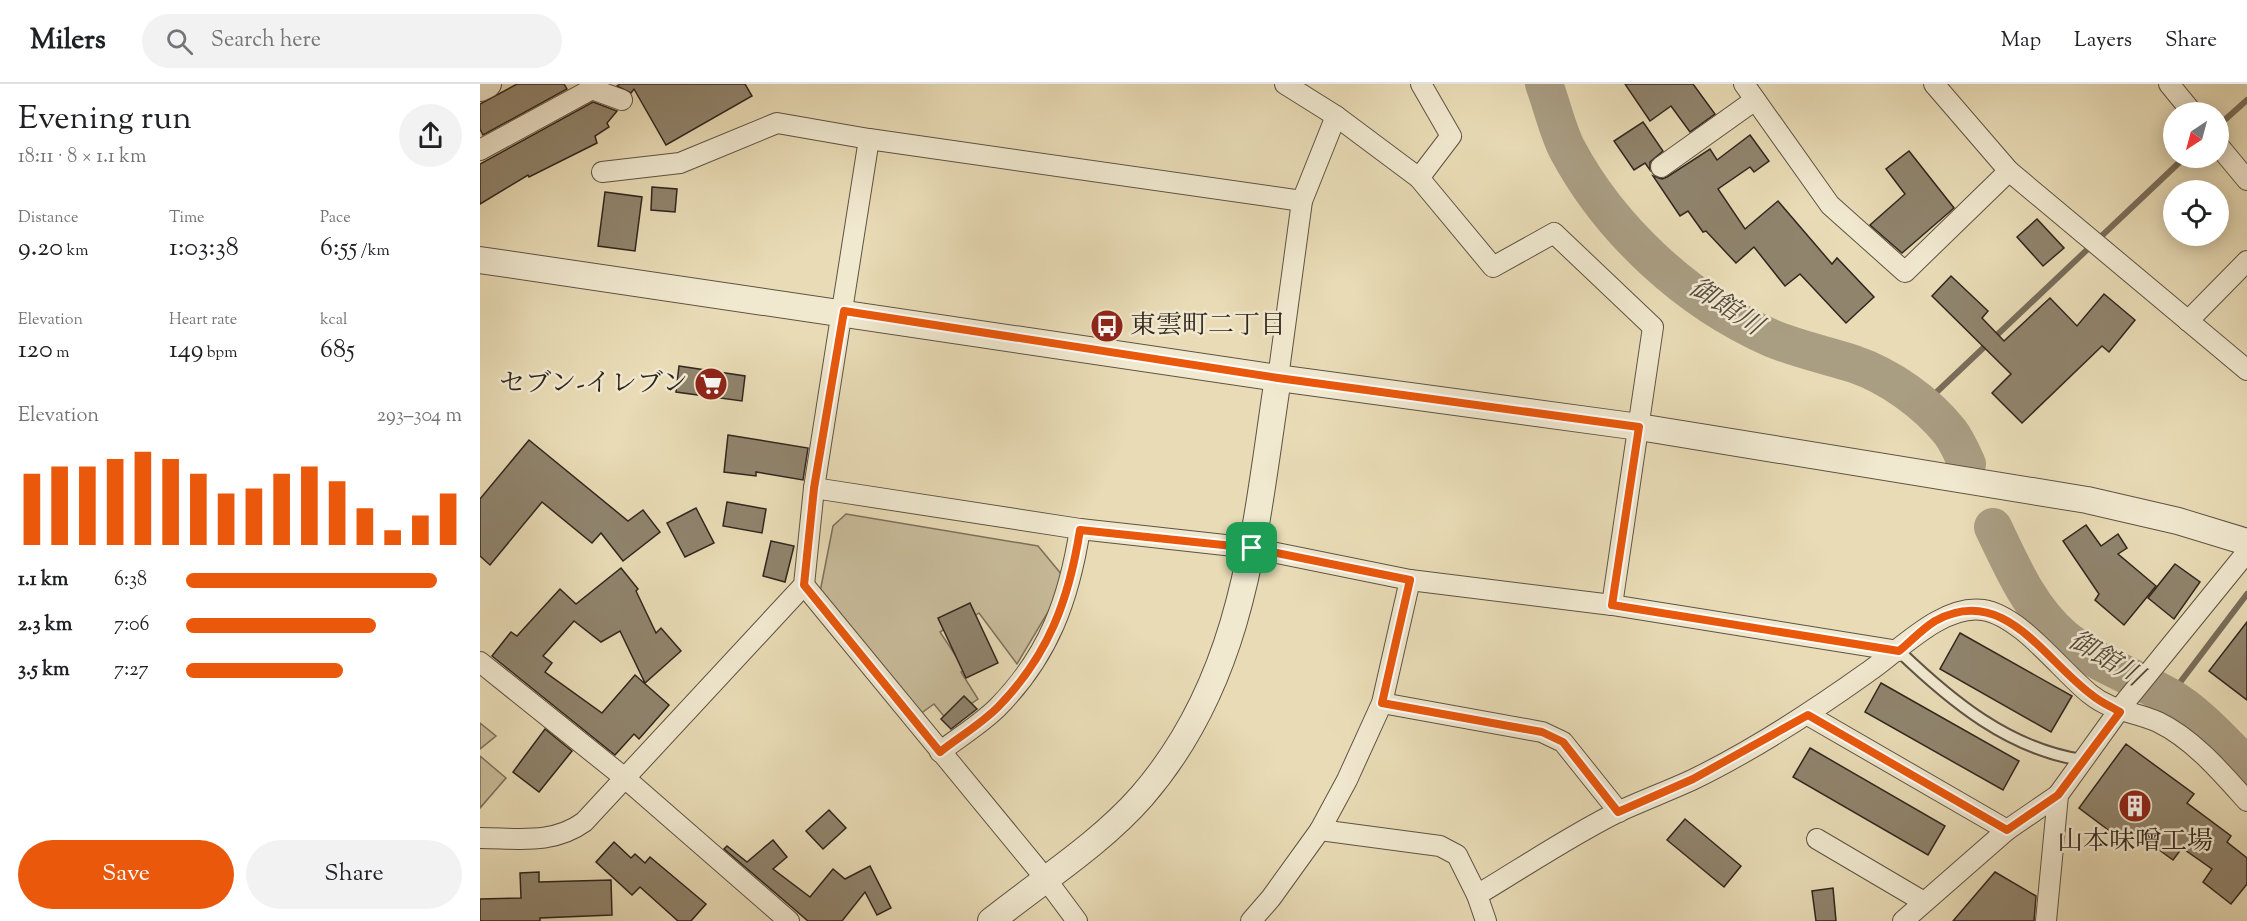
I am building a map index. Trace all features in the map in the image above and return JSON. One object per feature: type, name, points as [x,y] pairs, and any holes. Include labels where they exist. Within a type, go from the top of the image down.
[{"type":"street","points":[[480,88],[488,84]]},
{"type":"street","points":[[1285,84],[1336,116],[1419,178],[1493,267],[1554,233],[1653,327],[1612,605]]},
{"type":"street","points":[[1419,178],[1451,136],[1421,84]]},
{"type":"street","points":[[1934,84],[2009,171],[2247,370]]},
{"type":"street","points":[[2169,84],[2184,102]]},
{"type":"street","points":[[480,150],[592,89],[622,100]]},
{"type":"street","points":[[1661,167],[1750,92],[1830,205],[1905,272],[2009,171]]},
{"type":"street","points":[[991,921],[1117,821],[1141,797],[1174,753],[1212,688],[1227,649],[1252,548],[1302,201],[1336,116]]},
{"type":"street","points":[[602,172],[680,164],[777,123],[869,139],[1302,201]]},
{"type":"street","points":[[480,837],[550,838],[568,833],[585,822],[804,585],[814,488],[844,311],[869,139]]},
{"type":"street","points":[[2229,158],[2247,180]]},
{"type":"street","points":[[480,260],[844,311],[1278,378],[1639,427],[2087,501],[2178,521],[2247,542]]},
{"type":"street","points":[[2188,321],[2247,261]]},
{"type":"street","points":[[814,488],[1080,530],[1252,548],[1410,580],[1612,605],[1899,651]]},
{"type":"street","points":[[940,752],[997,709],[1024,678],[1051,634],[1062,609],[1074,572],[1080,530]]},
{"type":"street","points":[[1903,921],[2007,830],[2058,795],[2166,649],[2247,552]]},
{"type":"street","points":[[1251,921],[1271,898],[1320,830],[1347,780],[1382,703],[1410,580]]},
{"type":"street","points":[[804,585],[1045,878],[1077,921]]},
{"type":"street","points":[[1477,895],[1618,812],[1693,779],[1808,715],[1899,651],[1934,622],[1960,612],[1982,610],[2006,619],[2092,695],[2156,722],[2178,734],[2195,747],[2247,801]]},
{"type":"street","points":[[480,662],[626,779],[789,921]]},
{"type":"street","points":[[1382,703],[1542,732],[1563,742],[1618,812]]},
{"type":"street","points":[[1808,715],[2007,830]]},
{"type":"street","points":[[2046,921],[2058,795]]},
{"type":"street","points":[[1320,830],[1440,846],[1457,855],[1477,895],[1486,921]]},
{"type":"street","points":[[1817,839],[1924,902]]},
{"type":"lane","points":[[1899,651],[1949,698],[1985,721],[2052,756],[2082,760]]},
{"type":"shaded area","points":[[846,514],[1038,546],[1062,575],[1051,607],[1017,664],[979,613],[970,619],[967,615],[940,632],[965,670],[961,672],[978,699],[947,720],[934,704],[916,717],[820,592],[833,526]]},
{"type":"shaded area","points":[[480,723],[496,736],[480,749]]},
{"type":"shaded area","points":[[480,756],[506,778],[480,808]]},
{"type":"building","points":[[517,84],[564,84],[567,89],[483,135],[480,129],[480,104]]},
{"type":"building","points":[[620,84],[745,84],[752,96],[666,145],[634,89],[631,93],[617,86]]},
{"type":"building","points":[[1625,84],[1693,84],[1715,114],[1690,132],[1671,106],[1650,121]]},
{"type":"building","points":[[593,102],[617,111],[607,123],[609,127],[595,136],[597,143],[529,177],[528,175],[480,204],[480,164]]},
{"type":"building","points":[[1643,122],[1663,151],[1650,162],[1650,170],[1645,163],[1634,170],[1614,141]]},
{"type":"building","points":[[1750,135],[1769,161],[1754,172],[1750,167],[1718,189],[1745,229],[1778,201],[1832,264],[1837,258],[1874,297],[1846,323],[1800,274],[1785,286],[1754,247],[1736,263],[1706,231],[1703,232],[1688,211],[1680,216],[1653,176],[1662,179],[1667,177],[1710,149],[1717,160]]},
{"type":"building","points":[[1909,151],[1954,208],[1902,253],[1870,225],[1905,194],[1886,169]]},
{"type":"building","points":[[652,187],[677,189],[675,212],[651,210]]},
{"type":"building","points":[[605,192],[642,197],[635,251],[598,246]]},
{"type":"building","points":[[2037,219],[2064,248],[2043,266],[2017,237]]},
{"type":"building","points":[[1951,276],[1988,311],[1982,318],[2004,341],[2050,298],[2077,326],[2104,294],[2135,320],[2109,352],[2102,346],[2022,423],[1992,393],[2011,374],[1932,296]]},
{"type":"building","name":"セブン-イレブン","points":[[679,366],[745,376],[742,401],[676,392]]},
{"type":"building","points":[[728,435],[808,448],[803,480],[756,472],[756,476],[724,472]]},
{"type":"building","points":[[529,440],[628,521],[643,510],[660,532],[623,561],[601,533],[592,543],[542,502],[490,565],[480,556],[480,499]]},
{"type":"building","points":[[727,502],[766,509],[762,533],[723,526]]},
{"type":"building","points":[[696,508],[714,543],[685,557],[667,523]]},
{"type":"building","points":[[2086,525],[2101,546],[2118,534],[2127,548],[2118,554],[2156,586],[2124,625],[2095,600],[2099,594],[2063,541]]},
{"type":"building","points":[[771,541],[794,546],[785,582],[763,576]]},
{"type":"building","points":[[2175,564],[2200,582],[2174,619],[2148,598]]},
{"type":"building","points":[[621,568],[638,589],[636,591],[656,633],[661,628],[681,651],[645,683],[620,631],[601,642],[574,621],[543,656],[552,663],[545,672],[602,713],[635,675],[669,705],[639,739],[634,734],[615,755],[492,656],[511,632],[517,636],[560,589],[576,604]]},
{"type":"building","points":[[970,603],[998,663],[966,678],[938,618]]},
{"type":"building","points":[[2247,622],[2247,700],[2209,671]]},
{"type":"building","points":[[1960,633],[2072,696],[2051,732],[1940,669]]},
{"type":"building","points":[[1881,683],[2019,761],[2003,790],[1865,712]]},
{"type":"building","points":[[964,696],[977,709],[951,729],[941,719]]},
{"type":"building","points":[[545,729],[572,751],[539,792],[513,772]]},
{"type":"building","name":"山本味噌工場","points":[[2126,744],[2194,794],[2187,803],[2231,836],[2227,842],[2247,858],[2247,884],[2231,904],[2203,882],[2212,869],[2182,848],[2173,860],[2132,830],[2123,841],[2079,808]]},
{"type":"building","points":[[1810,748],[1945,826],[1928,855],[1793,777]]},
{"type":"building","points":[[829,810],[846,828],[823,849],[806,831]]},
{"type":"building","points":[[1685,819],[1741,866],[1724,887],[1667,840]]},
{"type":"building","points":[[773,840],[787,857],[773,869],[810,897],[833,869],[845,879],[870,866],[891,908],[877,915],[865,892],[842,921],[808,921],[724,849],[727,846],[747,862]]},
{"type":"building","points":[[614,842],[631,858],[635,854],[645,863],[650,857],[706,904],[691,921],[678,921],[640,887],[632,895],[596,862]]},
{"type":"building","points":[[539,872],[539,882],[611,880],[612,915],[540,918],[540,921],[480,921],[480,899],[521,898],[520,873]]},
{"type":"building","points":[[1995,872],[2036,896],[2034,921],[1953,921]]},
{"type":"building","points":[[1833,888],[1836,921],[1816,921],[1812,891]]},
{"type":"waterway","name":"御館川","points":[[1544,84],[1563,141],[1585,179],[1605,208],[1654,260],[1681,283],[1740,323],[1781,342],[1867,369],[1906,391],[1930,410],[1950,432],[1967,464]]},
{"type":"waterway","points":[[2229,116],[2247,100]]},
{"type":"waterway","points":[[1923,405],[2173,168]]},
{"type":"waterway","name":"御館川","points":[[1993,527],[2032,601],[2052,627],[2089,655],[2179,703],[2210,728],[2247,766]]},
{"type":"waterway","points":[[2169,697],[2247,594]]},
{"type":"place","name":"東雲町二丁目","points":[[1107,326]]},
{"type":"place","name":"セブン-イレブン","points":[[711,384]]},
{"type":"place","name":"山本味噌工場","points":[[2135,806]]},
{"type":"route","points":[[844,311],[1278,378],[1639,427],[1612,605],[1899,651],[1934,622],[1960,612],[1982,610],[2006,619],[2092,695],[2120,712],[2058,795],[2007,830],[1808,715],[1693,779],[1618,812],[1563,742],[1542,732],[1382,703],[1410,580],[1252,548],[1080,530],[1074,572],[1062,609],[1051,634],[1024,678],[997,709],[940,752],[804,585],[814,488],[844,311]]}]
